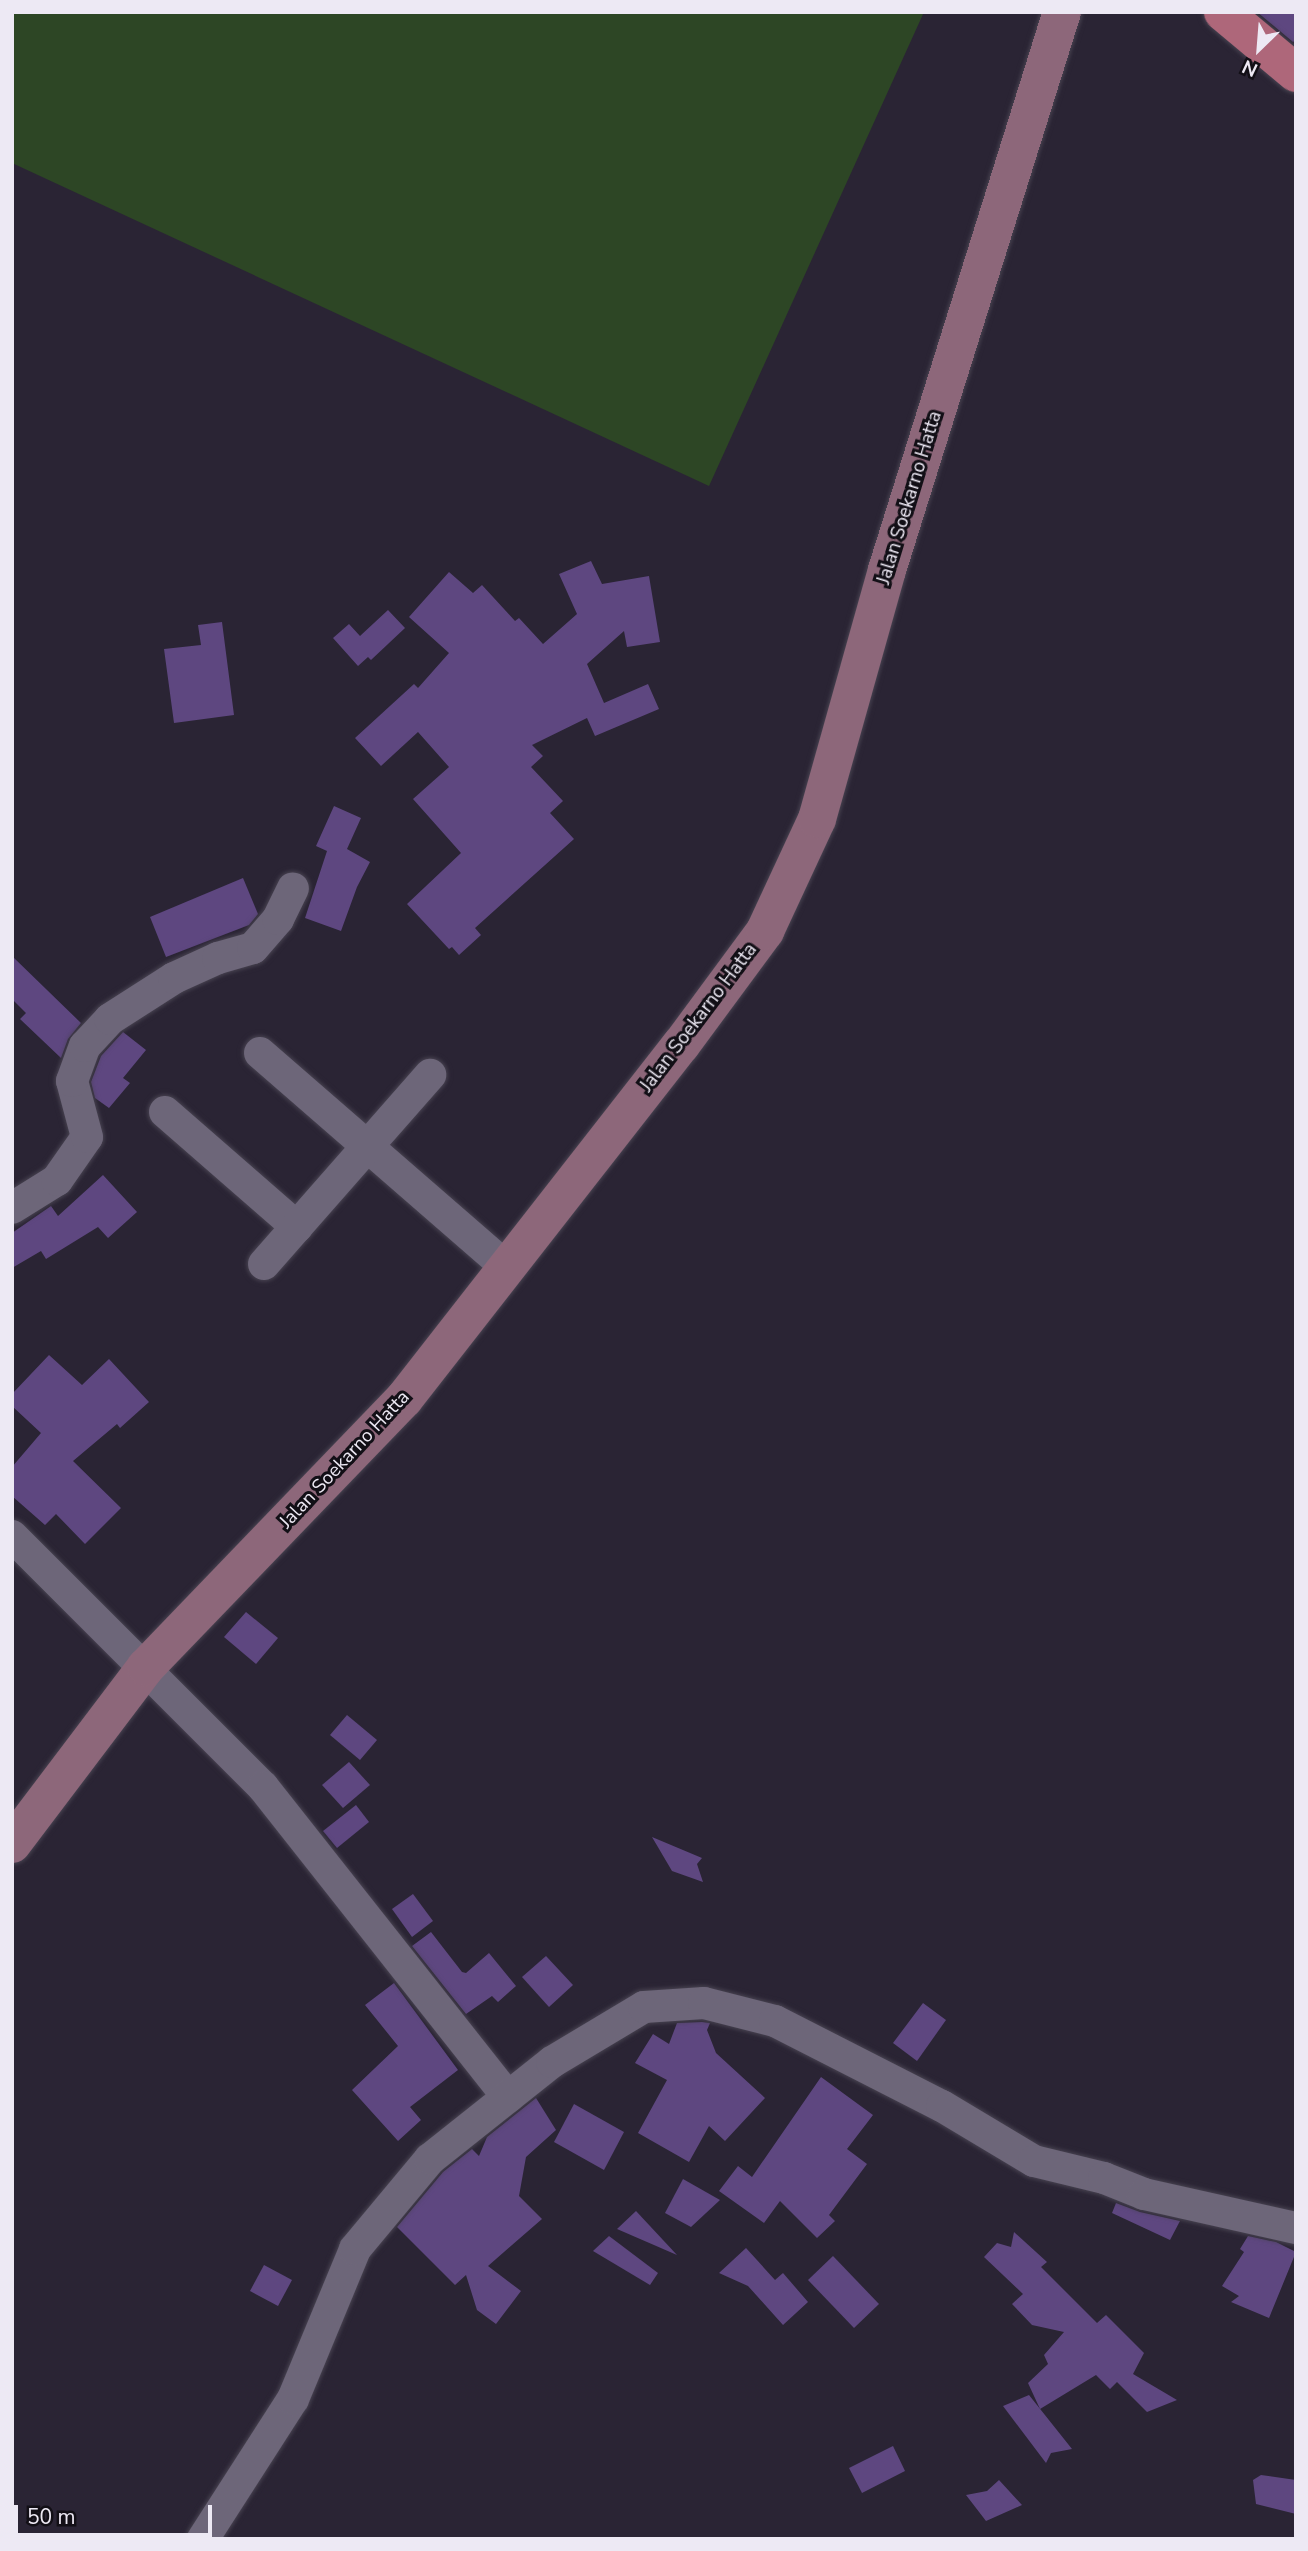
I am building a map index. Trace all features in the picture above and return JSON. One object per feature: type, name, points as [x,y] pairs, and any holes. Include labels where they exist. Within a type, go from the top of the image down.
[{"type":"main road","points":[[1223,12],[1296,73]]},
{"type":"street","name":"Jalan Soekarno Hatta","points":[[12,1844],[146,1667],[404,1399],[681,1045],[765,931],[817,819],[887,570],[1062,12]]},
{"type":"street","points":[[12,1208],[57,1180],[87,1137],[72,1081],[85,1046],[110,1019],[174,978],[218,958],[253,948],[278,919],[293,888]]},
{"type":"street","points":[[260,1053],[506,1267]]},
{"type":"street","points":[[264,1264],[429,1075]]},
{"type":"street","points":[[165,1112],[297,1227]]},
{"type":"street","points":[[12,1536],[146,1667],[263,1787],[508,2097]]},
{"type":"street","points":[[202,2539],[293,2399],[355,2249],[430,2159],[552,2062],[644,2007],[704,2003],[775,2021],[942,2106],[1034,2161],[1104,2178],[1144,2194],[1296,2228]]},
{"type":"green space","points":[[12,12],[924,12],[709,486],[12,163]]},
{"type":"building","points":[[1257,12],[1296,12],[1296,40],[1293,42]]},
{"type":"building","points":[[591,561],[602,584],[649,576],[660,642],[627,647],[624,631],[587,664],[604,703],[648,684],[659,709],[595,736],[587,718],[532,745],[543,756],[531,767],[563,801],[550,813],[574,839],[475,928],[481,935],[459,955],[452,947],[449,949],[407,904],[461,853],[413,799],[449,767],[418,732],[381,766],[355,738],[414,684],[418,688],[449,653],[409,617],[449,572],[473,593],[482,585],[515,621],[519,618],[543,644],[577,614],[559,574]]},
{"type":"building","points":[[388,610],[405,628],[371,660],[368,657],[358,666],[333,638],[349,624],[360,636]]},
{"type":"building","points":[[222,622],[234,715],[174,723],[164,649],[201,645],[198,625]]},
{"type":"building","points":[[334,806],[361,818],[347,849],[370,862],[357,887],[341,931],[305,918],[327,851],[316,846]]},
{"type":"building","points":[[243,878],[258,914],[249,925],[166,957],[150,917]]},
{"type":"building","points":[[12,956],[81,1023],[68,1039],[61,1058],[20,1019],[26,1013],[12,999]]},
{"type":"building","points":[[123,1032],[146,1050],[123,1078],[130,1083],[109,1108],[95,1098],[91,1082],[101,1056]]},
{"type":"building","points":[[103,1175],[137,1212],[108,1238],[98,1227],[46,1259],[41,1251],[12,1268],[12,1233],[51,1206],[58,1216]]},
{"type":"building","points":[[49,1355],[82,1385],[109,1359],[149,1402],[120,1428],[117,1424],[73,1461],[121,1508],[85,1544],[56,1514],[45,1525],[12,1496],[12,1467],[41,1433],[12,1406],[12,1394]]},
{"type":"building","points":[[246,1612],[278,1638],[256,1664],[224,1637]]},
{"type":"building","points":[[347,1715],[377,1740],[360,1760],[330,1735]]},
{"type":"building","points":[[349,1762],[370,1785],[343,1808],[322,1785]]},
{"type":"building","points":[[356,1805],[369,1822],[337,1848],[323,1831]]},
{"type":"building","points":[[652,1837],[702,1858],[697,1864],[703,1882],[672,1871]]},
{"type":"building","points":[[413,1894],[433,1921],[412,1937],[392,1909]]},
{"type":"building","points":[[431,1932],[462,1972],[466,1973],[489,1953],[516,1986],[498,2002],[492,1996],[466,2014],[412,1946]]},
{"type":"building","points":[[546,1956],[573,1985],[549,2007],[522,1977]]},
{"type":"building","points":[[394,1983],[458,2070],[410,2107],[421,2120],[398,2141],[352,2090],[398,2046],[365,2005]]},
{"type":"building","points":[[923,2003],[946,2020],[917,2061],[893,2043]]},
{"type":"building","points":[[677,2023],[710,2023],[707,2030],[716,2053],[765,2098],[725,2141],[709,2126],[689,2162],[638,2133],[667,2080],[635,2063],[653,2034],[669,2044]]},
{"type":"building","points":[[821,2077],[873,2115],[847,2149],[867,2164],[829,2215],[835,2221],[817,2238],[780,2201],[764,2223],[719,2191],[738,2166],[752,2177]]},
{"type":"building","points":[[536,2098],[556,2130],[526,2157],[519,2196],[542,2219],[488,2266],[521,2291],[496,2324],[477,2310],[466,2275],[455,2285],[397,2227],[443,2172],[472,2149],[479,2156],[487,2137]]},
{"type":"building","points":[[574,2104],[624,2132],[604,2170],[554,2142]]},
{"type":"building","points":[[683,2179],[720,2200],[691,2227],[665,2213]]},
{"type":"building","points":[[1116,2203],[1140,2212],[1180,2221],[1170,2240],[1112,2213]]},
{"type":"building","points":[[636,2211],[677,2255],[617,2229]]},
{"type":"building","points":[[1014,2232],[1047,2262],[1041,2267],[1097,2323],[1106,2315],[1144,2353],[1133,2374],[1177,2400],[1147,2412],[1117,2382],[1110,2389],[1096,2375],[1040,2409],[1028,2383],[1048,2364],[1044,2355],[1064,2332],[1032,2325],[1012,2304],[1023,2294],[984,2257],[997,2243],[1011,2247]]},
{"type":"building","points":[[609,2236],[658,2273],[650,2285],[593,2251]]},
{"type":"building","points":[[1248,2236],[1276,2242],[1296,2252],[1269,2318],[1231,2302],[1239,2296],[1222,2286],[1244,2252],[1240,2249]]},
{"type":"building","points":[[746,2248],[775,2280],[783,2273],[808,2302],[783,2325],[748,2286],[719,2273]]},
{"type":"building","points":[[833,2256],[879,2304],[854,2328],[808,2280]]},
{"type":"building","points":[[264,2265],[292,2280],[278,2306],[250,2291]]},
{"type":"building","points":[[1029,2395],[1072,2449],[1051,2453],[1046,2463],[1003,2406]]},
{"type":"building","points":[[893,2446],[905,2471],[862,2493],[849,2468]]},
{"type":"building","points":[[1261,2475],[1296,2480],[1296,2514],[1256,2504],[1253,2480]]},
{"type":"building","points":[[999,2480],[1022,2505],[986,2521],[966,2495],[987,2491]]}]
